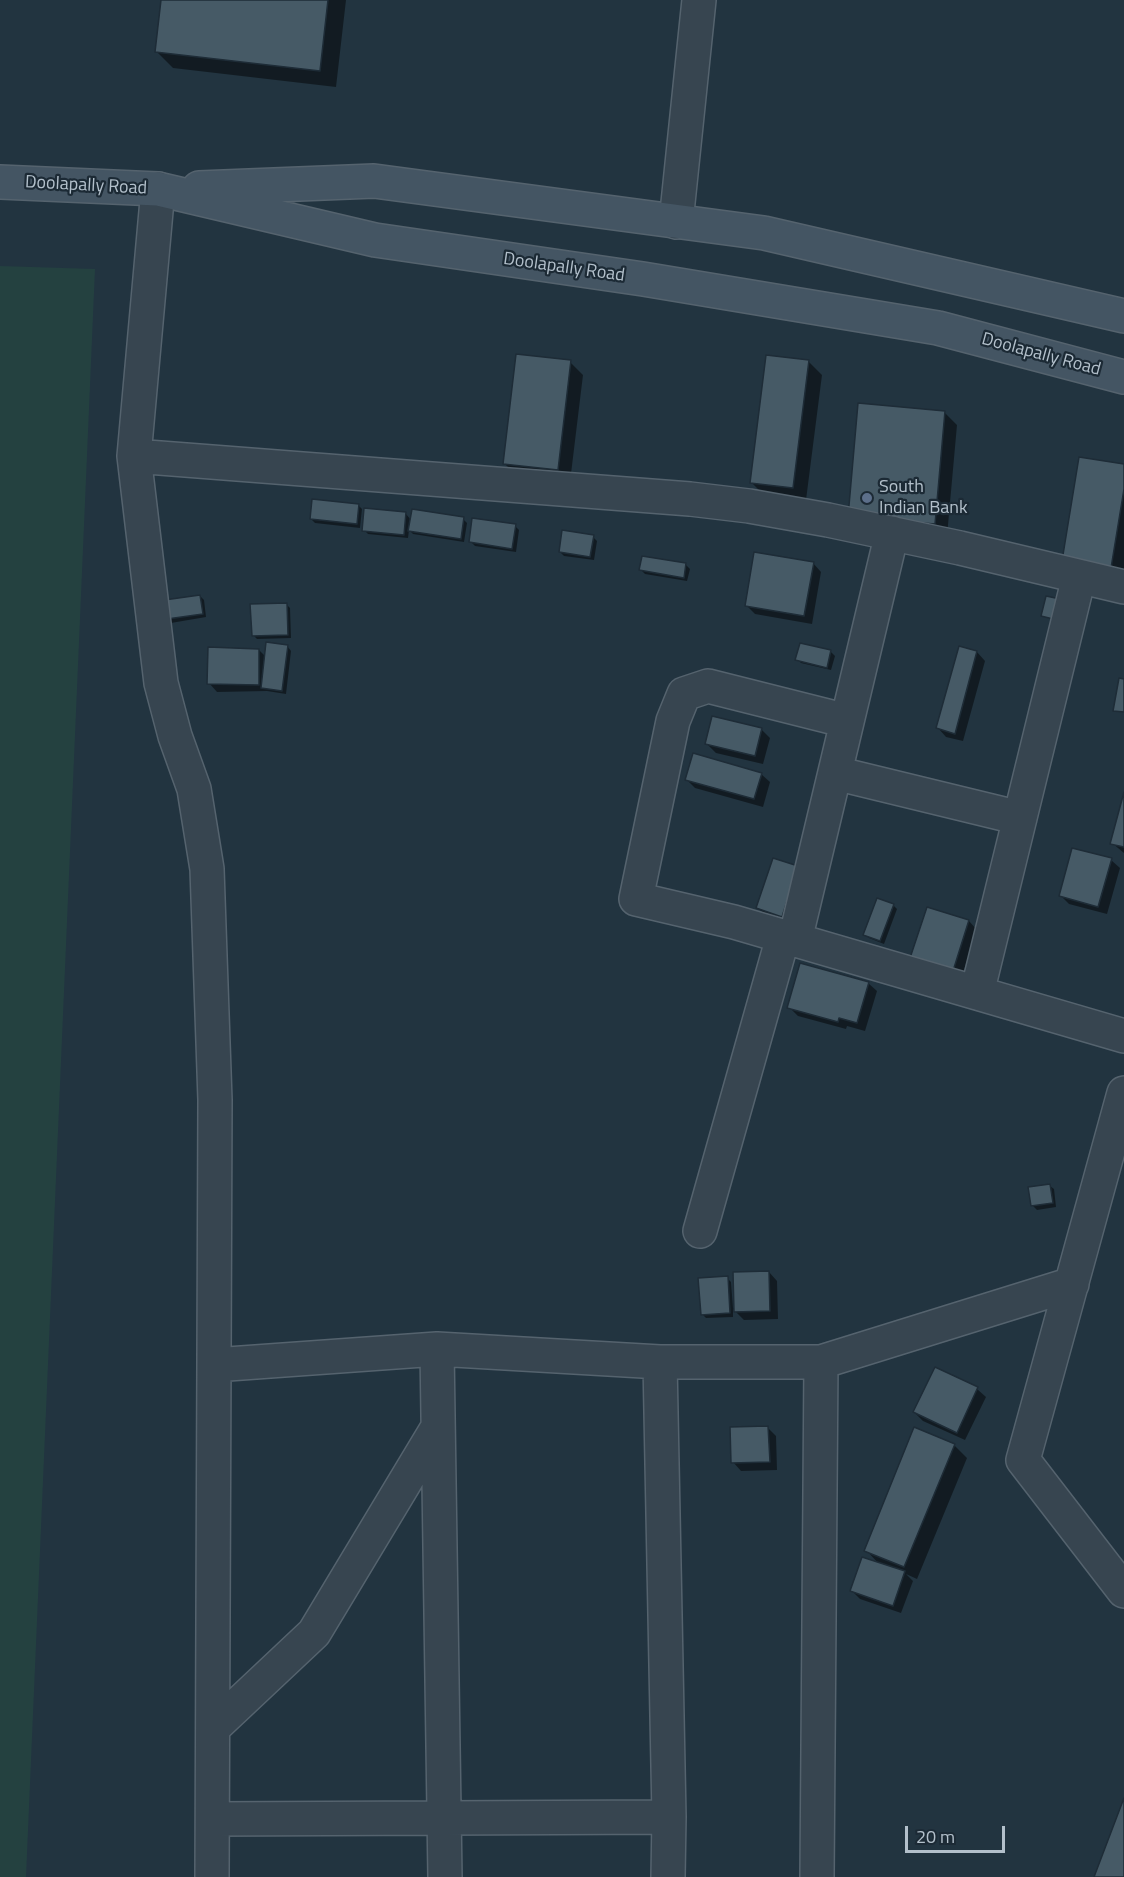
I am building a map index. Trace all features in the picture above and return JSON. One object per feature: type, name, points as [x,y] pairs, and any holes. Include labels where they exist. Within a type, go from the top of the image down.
[{"type":"main road","points":[[158,189],[374,181],[764,233],[1124,316]]},
{"type":"main road","name":"Doolapally Road","points":[[0,182],[158,189],[375,240],[643,279],[938,328],[1124,377]]},
{"type":"street","points":[[676,222],[699,0]]},
{"type":"street","points":[[158,189],[134,456],[161,683],[175,736],[194,789],[207,869],[214,1100],[213,1877]]},
{"type":"street","points":[[134,456],[690,499],[794,514],[892,533],[1124,587]]},
{"type":"street","points":[[700,1231],[789,938],[835,773],[892,533]]},
{"type":"street","points":[[977,993],[1079,577]]},
{"type":"street","points":[[847,721],[708,686],[684,694],[673,721],[636,899],[789,938],[1124,1036]]},
{"type":"street","points":[[835,773],[1020,818]]},
{"type":"street","points":[[1124,1093],[1023,1460],[1124,1591]]},
{"type":"street","points":[[214,1365],[437,1349],[660,1362],[821,1362],[1072,1284]]},
{"type":"street","points":[[437,1349],[445,1877]]},
{"type":"street","points":[[660,1362],[669,1817],[668,1877]]},
{"type":"street","points":[[817,1877],[821,1362]]},
{"type":"street","points":[[213,1728],[314,1633],[438,1427]]},
{"type":"street","points":[[213,1819],[669,1817]]},
{"type":"green space","points":[[0,266],[95,269],[26,1877],[0,1877]]},
{"type":"building","points":[[161,0],[328,0],[320,71],[155,52]]},
{"type":"building","points":[[516,354],[571,360],[558,470],[503,464]]},
{"type":"building","points":[[766,355],[809,360],[793,488],[750,483]]},
{"type":"building","points":[[858,403],[945,411],[935,524],[848,517]]},
{"type":"building","points":[[1079,457],[1124,464],[1124,489],[1110,574],[1061,567]]},
{"type":"building","points":[[312,499],[359,504],[357,524],[310,519]]},
{"type":"building","points":[[364,508],[406,512],[404,535],[362,531]]},
{"type":"building","points":[[412,509],[464,517],[461,539],[408,531]]},
{"type":"building","points":[[472,518],[516,524],[512,549],[469,542]]},
{"type":"building","points":[[562,530],[594,535],[590,557],[559,552]]},
{"type":"building","points":[[754,552],[814,562],[804,616],[745,606]]},
{"type":"building","points":[[642,556],[686,563],[684,578],[639,570]]},
{"type":"building","points":[[200,595],[203,614],[160,620],[157,601]]},
{"type":"building","points":[[1046,596],[1065,600],[1061,621],[1041,616]]},
{"type":"building","points":[[287,603],[288,635],[252,636],[250,604]]},
{"type":"building","points":[[266,642],[288,645],[282,691],[261,688]]},
{"type":"building","points":[[800,643],[831,650],[827,668],[795,660]]},
{"type":"building","points":[[959,646],[977,651],[955,734],[936,728]]},
{"type":"building","points":[[208,647],[259,649],[259,685],[207,684]]},
{"type":"building","points":[[1119,678],[1124,679],[1124,712],[1113,711]]},
{"type":"building","points":[[712,716],[762,728],[755,756],[705,744]]},
{"type":"building","points":[[693,753],[762,773],[754,799],[685,780]]},
{"type":"building","points":[[1124,792],[1124,847],[1110,844]]},
{"type":"building","points":[[1072,848],[1112,858],[1098,907],[1059,896]]},
{"type":"building","points":[[773,858],[798,866],[782,917],[756,908]]},
{"type":"building","points":[[877,898],[894,904],[880,941],[863,935]]},
{"type":"building","points":[[927,907],[969,920],[953,971],[910,958]]},
{"type":"building","points":[[800,963],[869,982],[857,1023],[839,1018],[838,1022],[787,1008]]},
{"type":"building","points":[[1050,1184],[1053,1203],[1031,1206],[1028,1187]]},
{"type":"building","points":[[769,1271],[770,1311],[734,1312],[733,1272]]},
{"type":"building","points":[[728,1276],[730,1313],[701,1315],[698,1278]]},
{"type":"building","points":[[935,1367],[978,1387],[957,1433],[913,1412]]},
{"type":"building","points":[[768,1426],[770,1462],[731,1463],[730,1427]]},
{"type":"building","points":[[914,1427],[955,1444],[904,1567],[864,1551]]},
{"type":"building","points":[[862,1557],[905,1571],[893,1606],[850,1591]]},
{"type":"building","points":[[1124,1798],[1124,1877],[1094,1877]]},
{"type":"place","name":"South Indian Bank","points":[[867,498]]}]
